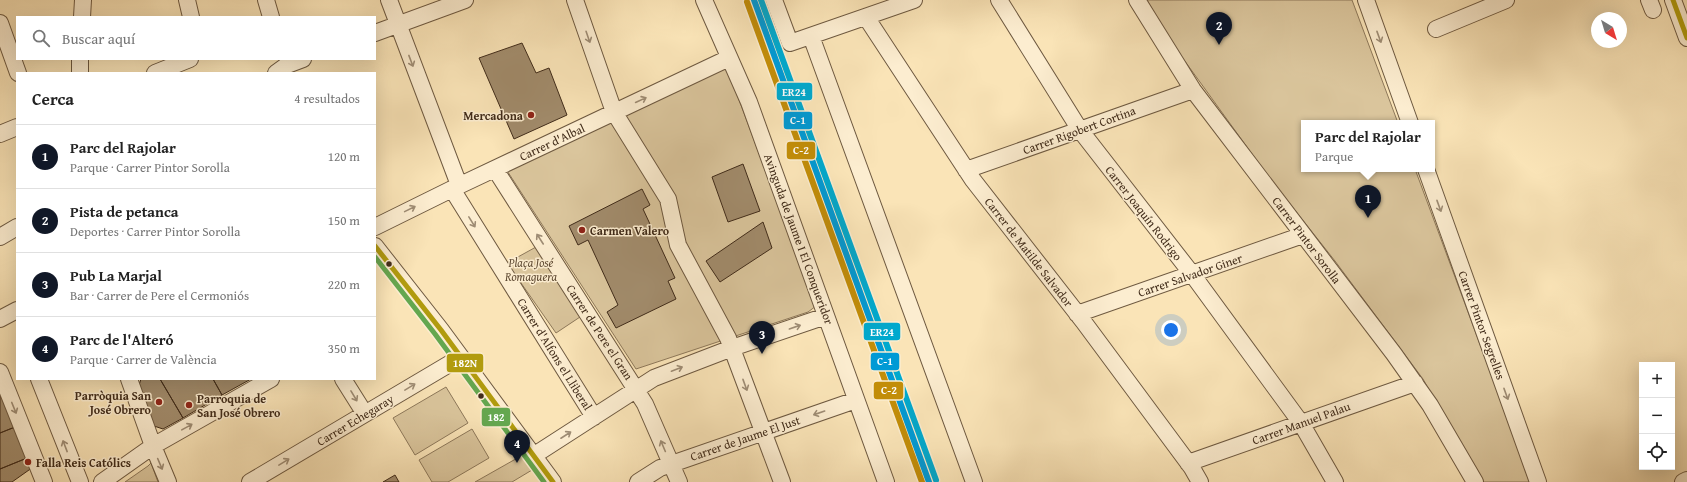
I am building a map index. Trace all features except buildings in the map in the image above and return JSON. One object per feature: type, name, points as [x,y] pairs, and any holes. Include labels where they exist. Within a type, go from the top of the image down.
[{"type":"street","points":[[82,16],[83,0]]},
{"type":"street","points":[[187,0],[191,16]]},
{"type":"street","points":[[266,0],[271,16]]},
{"type":"street","name":"Carrer d'Alfons el Lliberal","points":[[389,0],[455,187],[594,417]]},
{"type":"street","points":[[376,33],[465,0]]},
{"type":"street","points":[[575,0],[614,112],[668,199],[678,246],[730,343],[762,432],[782,482]]},
{"type":"street","name":"Avinguda de Jaume I El Conqueridor","points":[[704,0],[749,102],[886,482]]},
{"type":"street","points":[[774,0],[790,43],[914,0]]},
{"type":"street","name":"Carrer Joaquín Rodrigo","points":[[999,0],[1080,130],[1192,274],[1301,424],[1335,482]]},
{"type":"street","name":"Carrer Pintor Sorolla","points":[[1137,0],[1193,90],[1430,404],[1475,482]]},
{"type":"street","points":[[1366,0],[1409,120]]},
{"type":"street","points":[[1436,29],[1506,0]]},
{"type":"street","points":[[1673,0],[1687,38]]},
{"type":"street","name":"Carrer de Matilde Salvador","points":[[866,17],[966,170],[1077,314],[1188,463],[1200,482]]},
{"type":"street","points":[[0,23],[18,72]]},
{"type":"street","points":[[811,36],[974,482]]},
{"type":"street","name":"Carrer d'Albal","points":[[376,226],[455,187],[729,58]]},
{"type":"street","points":[[80,60],[80,72]]},
{"type":"street","points":[[158,72],[188,60]]},
{"type":"street","points":[[286,68],[301,60]]},
{"type":"street","name":"Carrer Rigobert Cortina","points":[[966,170],[1193,90]]},
{"type":"street","points":[[0,134],[16,128]]},
{"type":"street","name":"Carrer de Pere el Gran","points":[[495,169],[646,404],[679,482]]},
{"type":"street","name":"Carrer Pintor Segrelles","points":[[1427,172],[1538,482]]},
{"type":"street","points":[[0,237],[16,227]]},
{"type":"street","name":"Carrer Salvador Giner","points":[[1077,314],[1303,236]]},
{"type":"street","points":[[376,247],[441,330],[553,482]]},
{"type":"street","points":[[533,456],[654,378],[730,343],[826,316]]},
{"type":"street","name":"Carrer Echegaray","points":[[250,482],[461,357]]},
{"type":"street","points":[[0,372],[44,482]]},
{"type":"street","points":[[39,380],[80,482]]},
{"type":"street","points":[[129,380],[153,446],[168,482]]},
{"type":"street","points":[[102,482],[153,446],[269,380]]},
{"type":"street","points":[[345,380],[365,414]]},
{"type":"street","name":"Carrer Manuel Palau","points":[[1188,463],[1414,383]]},
{"type":"street","name":"Carrer de Jaume El Just","points":[[638,482],[660,468],[856,400]]},
{"type":"street","points":[[1683,482],[1687,480]]},
{"type":"green space","points":[[1147,0],[1352,0],[1397,120],[1301,120],[1301,172],[1416,172],[1531,482],[1481,482],[1423,379],[1335,261],[1268,176],[1171,42]]},
{"type":"green space","points":[[726,65],[816,306],[808,312],[636,369],[504,166]]},
{"type":"green space","name":"Plaça José Romaguera","points":[[536,247],[580,317],[556,333],[507,263]]},
{"type":"green space","points":[[446,387],[468,423],[415,455],[393,418]]},
{"type":"green space","points":[[472,429],[489,458],[448,482],[432,482],[419,460]]},
{"type":"green space","points":[[521,456],[532,470],[512,482],[475,482]]},
{"type":"green space","points":[[151,463],[158,482],[125,482],[148,466]]},
{"type":"transit line","name":"C-1","points":[[754,0],[929,482]]},
{"type":"transit line","name":"ER24","points":[[761,0],[936,480]]},
{"type":"transit line","name":"182N","points":[[1673,0],[1687,38]]},
{"type":"transit line","name":"C-2","points":[[747,2],[922,482]]},
{"type":"transit line","name":"182N","points":[[376,247],[441,330],[553,482]]},
{"type":"transit line","name":"182","points":[[376,258],[435,334],[544,482]]},
{"type":"place","name":"Pista de petanca","points":[[1219,45]]},
{"type":"place","name":"Mercadona","points":[[531,115]]},
{"type":"place","name":"Parc del Rajolar","points":[[1368,218]]},
{"type":"place","name":"Carmen Valero","points":[[582,230]]},
{"type":"place","name":"Pub La Marjal","points":[[762,354]]},
{"type":"place","name":"Parròquia San José Obrero","points":[[159,402]]},
{"type":"place","name":"Parroquia de San José Obrero","points":[[189,405]]},
{"type":"place","name":"Falla Reis Católics","points":[[28,462]]},
{"type":"place","name":"Parc de l'Alteró","points":[[517,463]]}]
